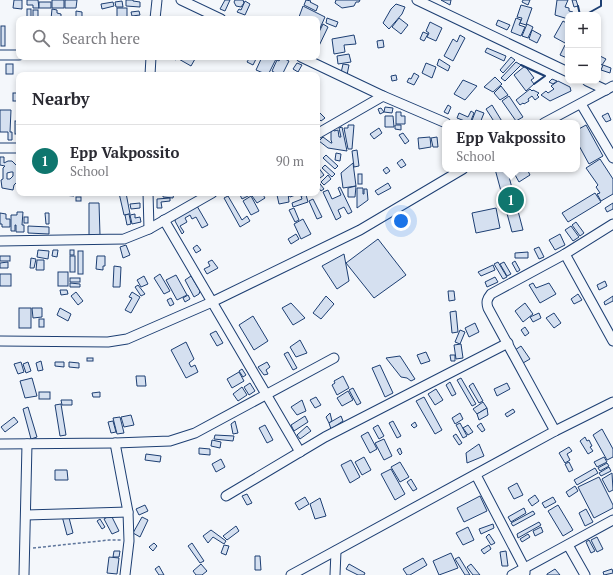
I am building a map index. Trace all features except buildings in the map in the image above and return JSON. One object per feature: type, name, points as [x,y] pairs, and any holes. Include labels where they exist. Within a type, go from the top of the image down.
[{"type":"street","points":[[155,16],[157,0]]},
{"type":"street","points":[[181,0],[215,16]]},
{"type":"street","points":[[417,0],[428,2],[565,70]]},
{"type":"street","points":[[0,55],[16,55]]},
{"type":"street","points":[[150,72],[151,60]]},
{"type":"street","points":[[307,60],[383,96],[442,121]]},
{"type":"street","points":[[596,84],[609,88]]},
{"type":"street","points":[[550,120],[609,88]]},
{"type":"street","points":[[320,132],[383,96]]},
{"type":"street","points":[[581,104],[613,158]]},
{"type":"street","points":[[0,148],[16,148]]},
{"type":"street","points":[[0,341],[118,341],[141,333],[212,302],[360,230],[458,172]]},
{"type":"street","points":[[148,196],[149,229]]},
{"type":"street","points":[[0,240],[124,239],[149,229],[207,196]]},
{"type":"street","points":[[164,220],[300,452]]},
{"type":"street","points":[[555,432],[486,303],[491,294],[565,254],[613,224]]},
{"type":"street","points":[[565,254],[613,341]]},
{"type":"street","points":[[226,496],[300,452],[508,343]]},
{"type":"street","points":[[0,444],[170,441],[185,437],[267,395],[334,358]]},
{"type":"street","points":[[291,575],[613,402]]},
{"type":"street","points":[[115,443],[128,512],[129,541],[125,575]]},
{"type":"street","points":[[24,575],[27,444]]},
{"type":"street","points":[[476,475],[524,572]]},
{"type":"street","points":[[26,515],[128,512]]},
{"type":"street","points":[[512,575],[524,572],[613,520]]},
{"type":"street","points":[[568,545],[585,575]]},
{"type":"street","points":[[335,575],[336,551]]},
{"type":"path","points":[[25,549],[109,540],[129,541]]},
{"type":"wall","points":[[590,12],[601,6],[601,0]]},
{"type":"wall","points":[[578,6],[579,12]]},
{"type":"wall","points":[[521,65],[545,76],[534,84]]},
{"type":"place","name":"Epp Vakpossito","points":[[511,200]]}]
